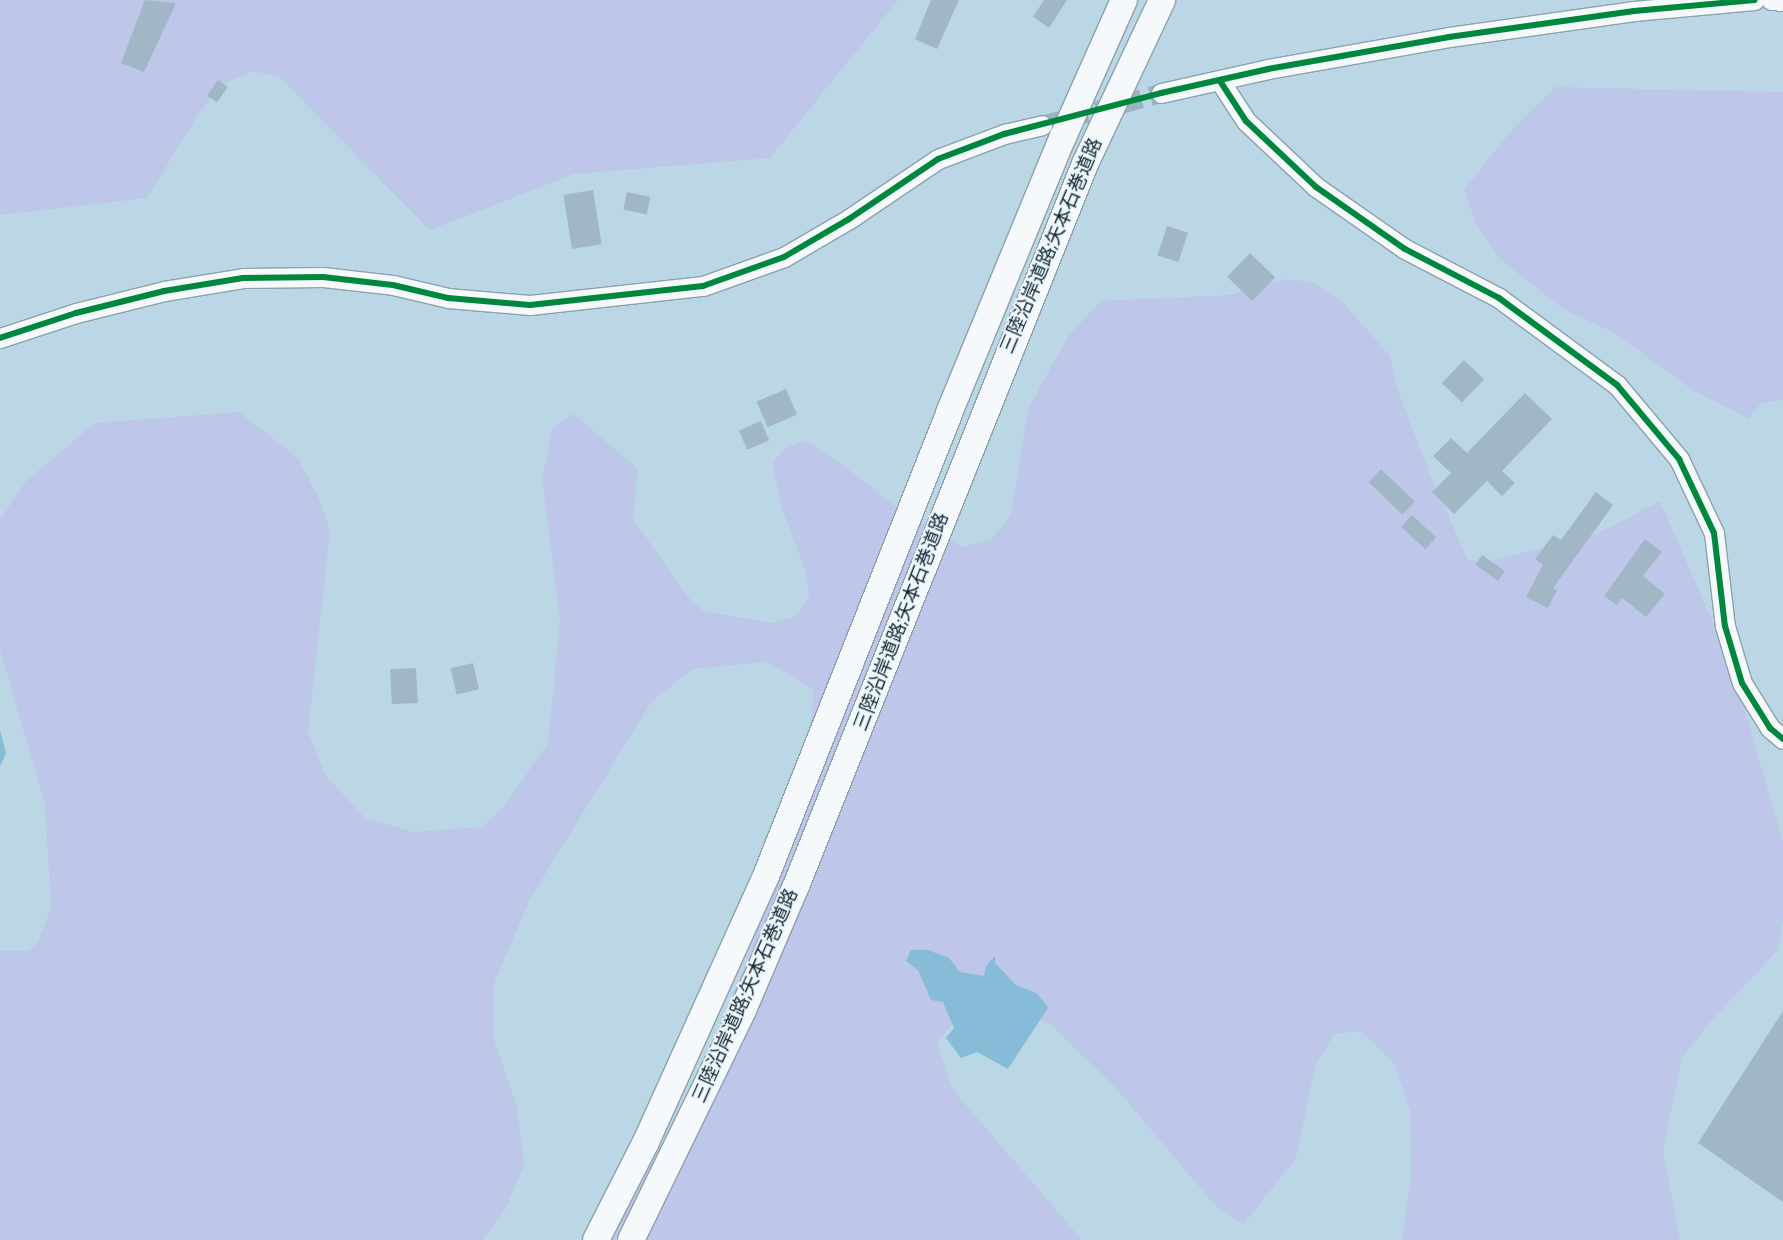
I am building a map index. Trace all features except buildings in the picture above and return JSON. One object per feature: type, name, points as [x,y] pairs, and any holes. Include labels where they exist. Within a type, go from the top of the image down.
[{"type":"highway","name":"三陸沿岸道路;矢本石巻道路","points":[[596,1240],[645,1144],[766,876],[953,403],[1063,137],[1124,0]]},
{"type":"highway","name":"三陸沿岸道路;矢本石巻道路","points":[[631,1240],[743,1010],[796,886],[1085,164],[1162,0]]},
{"type":"street","points":[[1161,93],[1449,37],[1634,11],[1754,0]]},
{"type":"street","points":[[1771,0],[1783,1]]},
{"type":"street","points":[[1220,81],[1246,121],[1316,187],[1405,249],[1499,298],[1617,385],[1679,459],[1714,533],[1725,626],[1742,683],[1770,728],[1783,739]]},
{"type":"street","points":[[0,338],[112,304],[243,278],[323,277],[393,285],[448,298],[530,306],[703,286],[784,258],[849,220],[938,159],[1004,134],[1042,125]]},
{"type":"shaded area","points":[[0,0],[898,0],[770,158],[574,174],[430,230],[278,76],[252,71],[220,86],[199,113],[147,198],[0,215]]},
{"type":"shaded area","points":[[1555,87],[1783,92],[1783,400],[1761,403],[1749,419],[1694,391],[1613,332],[1565,310],[1501,260],[1477,226],[1464,190],[1514,127]]},
{"type":"shaded area","points":[[1284,279],[1311,282],[1340,299],[1390,356],[1396,385],[1431,477],[1468,560],[1490,561],[1597,534],[1660,501],[1732,666],[1783,842],[1783,920],[1778,950],[1711,1021],[1682,1058],[1663,1150],[1680,1240],[1402,1240],[1411,1177],[1410,1111],[1394,1063],[1360,1031],[1334,1034],[1315,1066],[1296,1158],[1244,1224],[1219,1210],[1115,1087],[1051,1025],[1016,1009],[955,1020],[937,1042],[953,1090],[1082,1240],[607,1240],[687,1101],[744,968],[803,801],[814,690],[768,662],[693,669],[652,701],[531,897],[493,986],[494,1040],[517,1107],[524,1166],[505,1210],[482,1240],[0,1240],[0,951],[29,951],[38,941],[51,909],[45,804],[0,650],[0,520],[26,481],[95,423],[239,412],[298,458],[319,499],[330,530],[308,732],[326,776],[365,818],[413,832],[482,827],[503,808],[548,743],[560,622],[542,478],[553,427],[574,414],[638,469],[633,519],[692,602],[704,611],[772,623],[794,617],[809,598],[806,572],[781,506],[773,463],[784,449],[803,440],[831,456],[894,505],[962,547],[991,540],[1011,514],[1028,409],[1069,335],[1101,301],[1230,295]]},
{"type":"shaded area","points":[[0,730],[6,753],[0,766]]},
{"type":"shaded area","points":[[911,950],[928,950],[949,958],[960,972],[984,976],[986,966],[995,956],[995,963],[1016,985],[1036,993],[1045,1003],[1048,1008],[1008,1069],[977,1052],[961,1058],[946,1038],[954,1028],[943,1002],[931,1000],[918,970],[906,961]]},
{"type":"tunnel","points":[[1042,125],[1161,93]]},
{"type":"cycle path","points":[[0,338],[76,313],[164,291],[243,278],[323,277],[393,285],[448,298],[530,305],[703,286],[784,257],[849,219],[938,159],[1004,134],[1161,93],[1268,69],[1449,37],[1634,11],[1754,0]]},
{"type":"cycle path","points":[[1220,81],[1246,121],[1316,187],[1405,249],[1499,298],[1617,385],[1679,459],[1714,533],[1725,626],[1742,683],[1770,728],[1783,739]]}]
